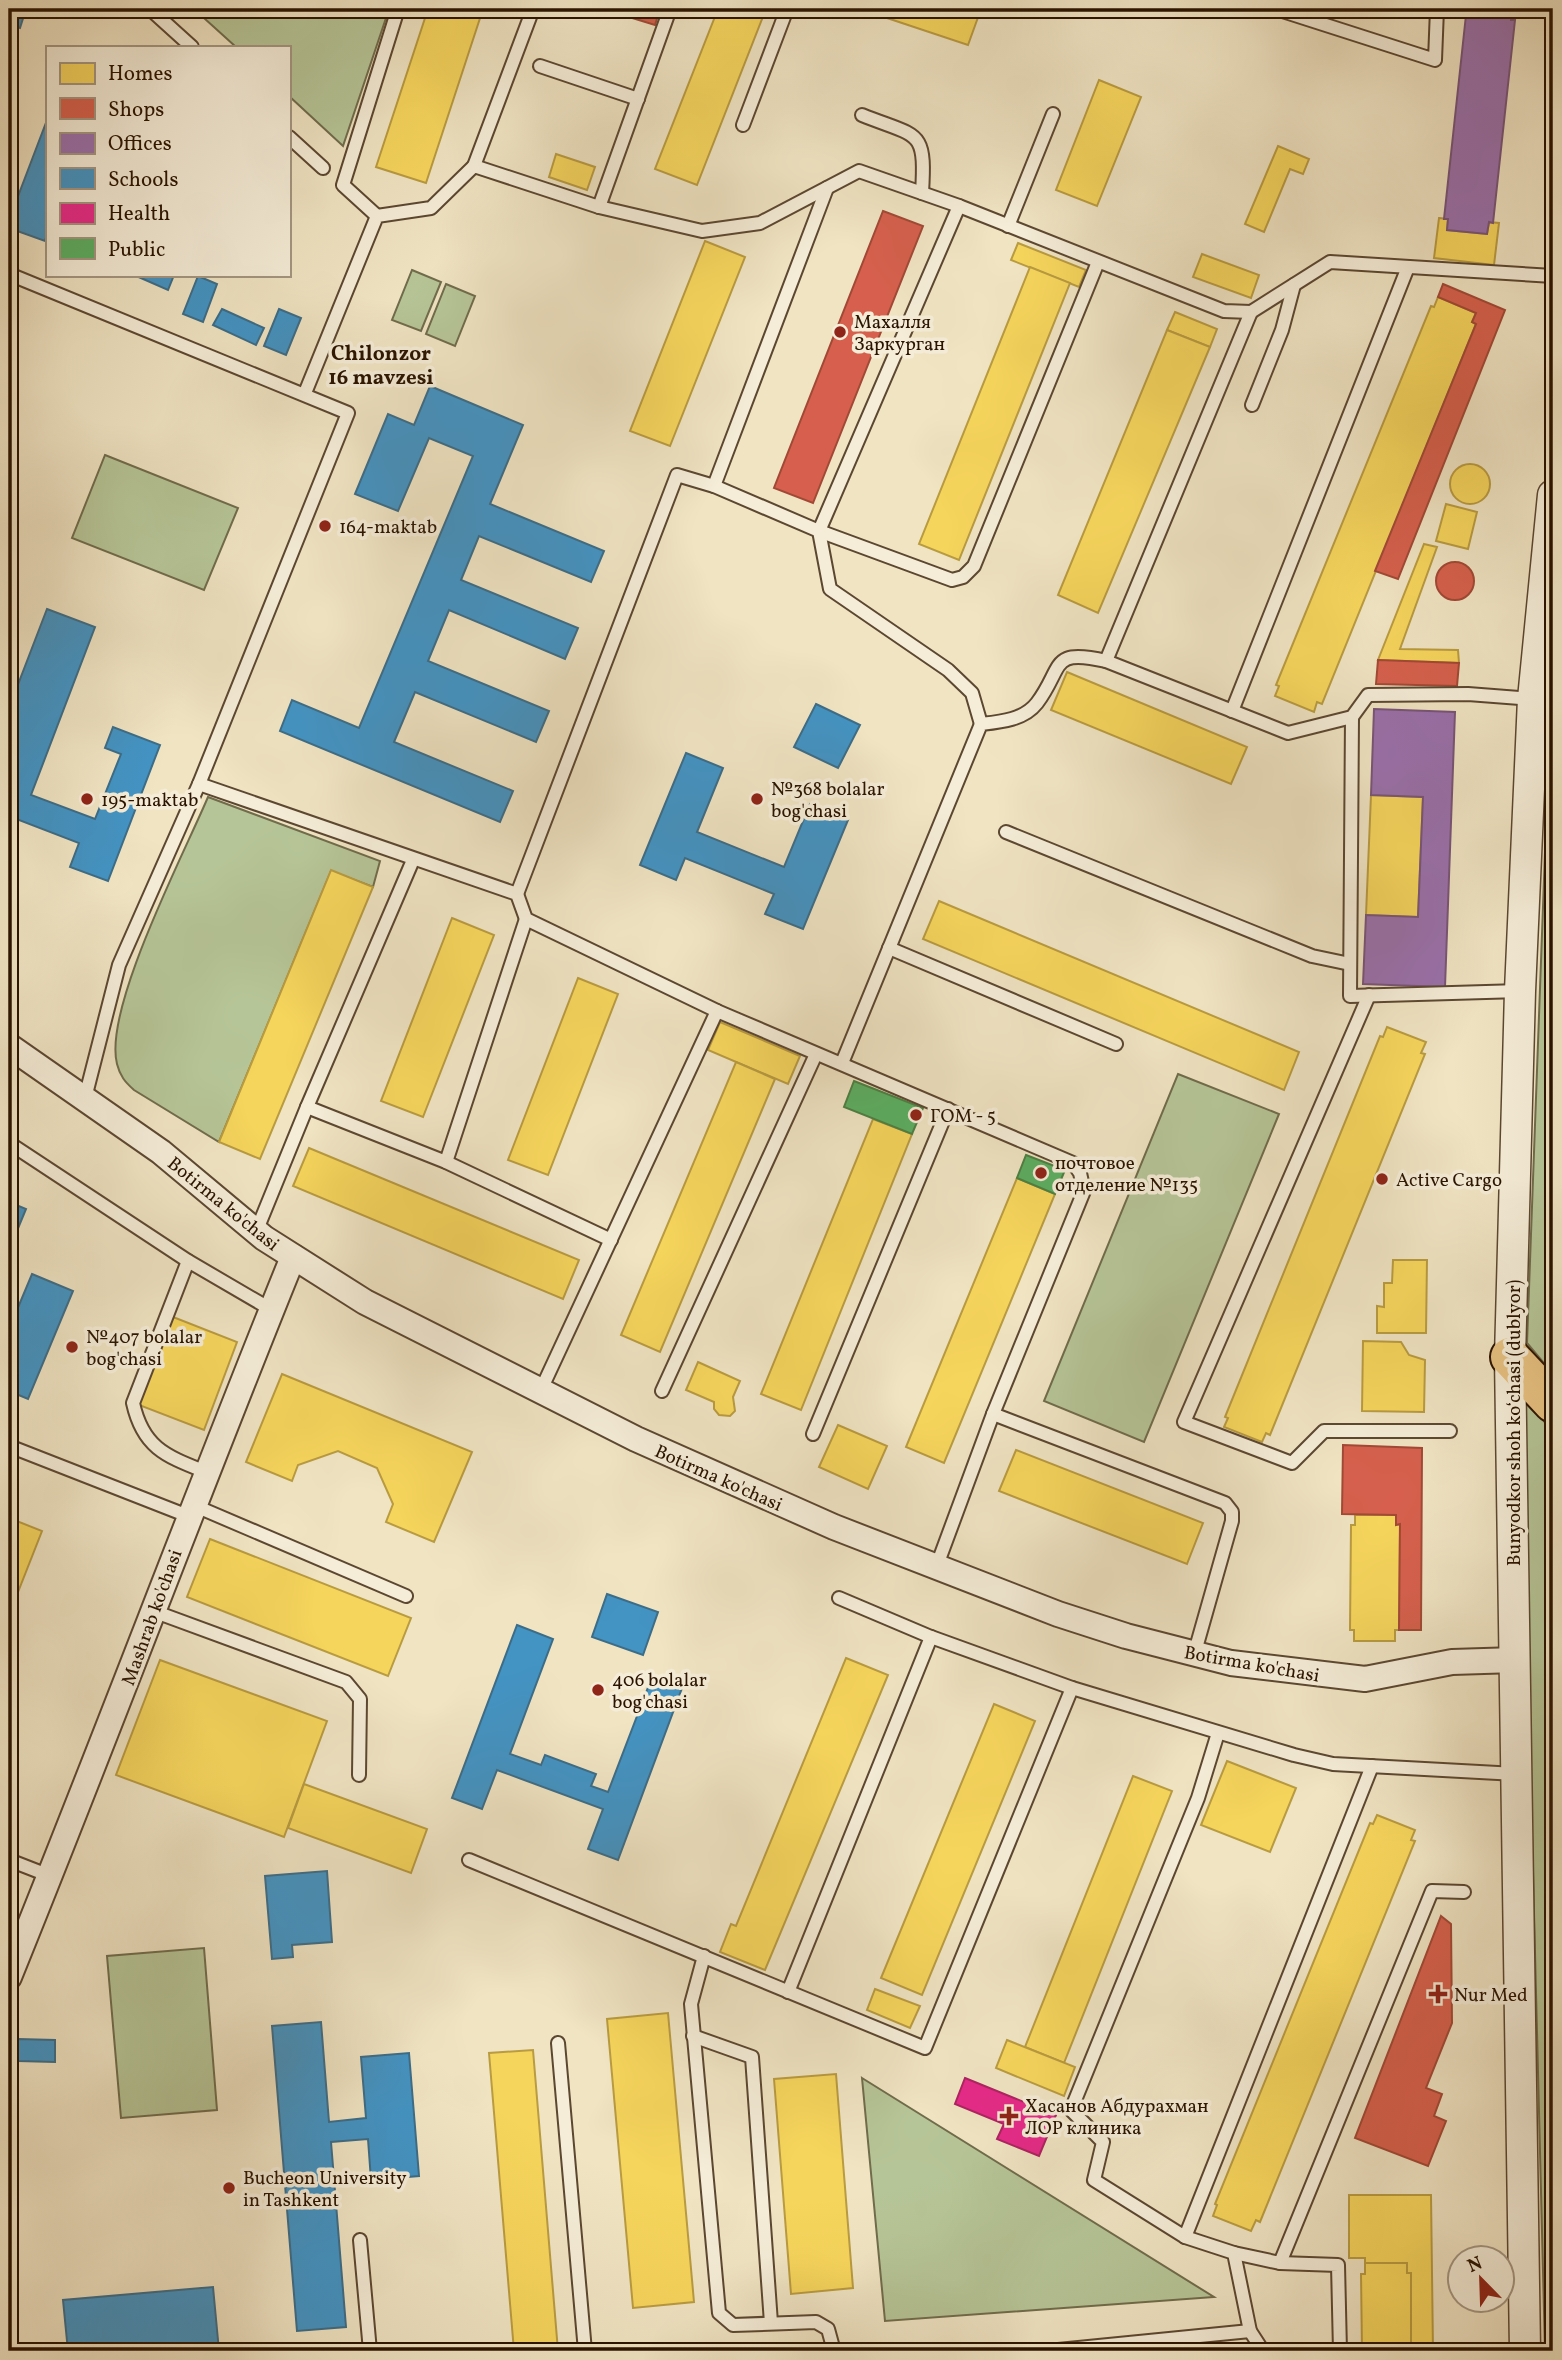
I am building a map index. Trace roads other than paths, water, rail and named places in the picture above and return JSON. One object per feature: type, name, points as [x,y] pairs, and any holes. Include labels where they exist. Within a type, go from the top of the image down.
[{"type":"main road","points":[[1510,1356],[1553,1403]]},
{"type":"street","name":"Bunyodkor shoh koʻchasi (dublyor)","points":[[1525,2351],[1510,1356],[1520,992],[1533,699],[1553,495]]},
{"type":"street","name":"Botirma ko'chasi","points":[[9,1046],[161,1152],[256,1232],[365,1302],[540,1392],[735,1485],[936,1569],[1058,1614],[1194,1655],[1270,1668],[1365,1679],[1452,1662],[1516,1660]]},
{"type":"street","name":"Mashrab ko'chasi","points":[[9,1977],[190,1510],[293,1257]]},
{"type":"lane","points":[[150,9],[191,46]]},
{"type":"lane","points":[[377,216],[343,185],[398,9]]},
{"type":"lane","points":[[377,216],[431,208],[474,166],[533,9]]},
{"type":"lane","points":[[599,207],[670,9]]},
{"type":"lane","points":[[743,125],[787,9]]},
{"type":"lane","points":[[1276,9],[1435,60],[1437,9]]},
{"type":"lane","points":[[540,66],[638,99]]},
{"type":"lane","points":[[1008,226],[1053,114]]},
{"type":"lane","points":[[862,116],[909,134],[920,142],[924,153],[922,193]]},
{"type":"lane","points":[[290,138],[323,168]]},
{"type":"lane","points":[[474,166],[599,207],[702,232],[760,223],[859,171],[959,206],[1224,311],[1251,312],[1330,262],[1553,276]]},
{"type":"lane","points":[[714,486],[827,188]]},
{"type":"lane","points":[[842,1063],[981,724],[972,693],[948,670],[830,589],[819,531],[959,206]]},
{"type":"lane","points":[[304,393],[377,216]]},
{"type":"lane","points":[[446,1162],[526,919],[517,894],[677,475],[714,486],[819,531],[952,580],[968,572],[974,566],[1098,262]]},
{"type":"lane","points":[[1232,710],[1408,267]]},
{"type":"lane","points":[[9,274],[348,413],[199,784],[119,965],[85,1098]]},
{"type":"lane","points":[[1252,405],[1282,330],[1294,285]]},
{"type":"lane","points":[[1106,661],[1251,312]]},
{"type":"lane","points":[[981,724],[1010,721],[1035,705],[1061,662],[1078,654],[1106,661],[1287,733],[1352,717]]},
{"type":"lane","points":[[1520,992],[1350,996],[1352,717],[1368,695],[1468,694],[1533,699]]},
{"type":"lane","points":[[199,784],[517,894]]},
{"type":"lane","points":[[1006,832],[1312,956],[1350,964]]},
{"type":"lane","points":[[256,1232],[413,860]]},
{"type":"lane","points":[[526,919],[717,1011],[1073,1163],[1080,1173],[1084,1191],[993,1414],[936,1569]]},
{"type":"lane","points":[[889,948],[1116,1044]]},
{"type":"lane","points":[[1369,995],[1184,1422],[1292,1463],[1324,1431],[1450,1431]]},
{"type":"lane","points":[[540,1392],[717,1011]]},
{"type":"lane","points":[[662,1391],[816,1054]]},
{"type":"lane","points":[[307,1107],[446,1162],[611,1240]]},
{"type":"lane","points":[[813,1434],[948,1109]]},
{"type":"lane","points":[[9,1143],[188,1261],[272,1310]]},
{"type":"lane","points":[[188,1261],[133,1403],[138,1424],[149,1442],[172,1458],[206,1472]]},
{"type":"lane","points":[[993,1414],[1225,1503],[1232,1512],[1232,1521],[1194,1655]]},
{"type":"lane","points":[[9,1447],[190,1510],[406,1596]]},
{"type":"lane","points":[[839,1598],[931,1637],[1072,1688],[1218,1733],[1333,1764],[1516,1774]]},
{"type":"lane","points":[[153,1611],[346,1682],[360,1699],[359,1775]]},
{"type":"lane","points":[[788,1992],[931,1637]]},
{"type":"lane","points":[[469,1860],[925,2048],[1072,1688]]},
{"type":"lane","points":[[1218,1733],[1198,1798],[1071,2110],[1104,2142],[1094,2180],[1185,2236],[1234,2253],[1280,2263],[1338,2265],[1340,2351]]},
{"type":"lane","points":[[1185,2236],[1372,1766]]},
{"type":"lane","points":[[9,1860],[50,1876]]},
{"type":"lane","points":[[1280,2263],[1432,1891],[1464,1892]]},
{"type":"lane","points":[[704,1956],[691,2004],[717,2307],[722,2318],[733,2325],[823,2324],[832,2335],[834,2351]]},
{"type":"lane","points":[[693,2035],[752,2057],[771,2323]]},
{"type":"lane","points":[[558,2043],[585,2351]]},
{"type":"lane","points":[[360,2240],[370,2351]]},
{"type":"lane","points":[[1234,2253],[1250,2331],[1263,2351]]},
{"type":"lane","points":[[1048,2351],[1250,2331]]},
{"type":"place","name":"Махалля Заркурган","points":[[840,332]]},
{"type":"place","name":"164-maktab","points":[[325,526]]},
{"type":"place","name":"195-maktab","points":[[87,799]]},
{"type":"place","name":"№368 bolalar bog'chasi","points":[[757,799]]},
{"type":"place","name":"ГОМ - 5","points":[[916,1115]]},
{"type":"place","name":"почтовое отделение №135","points":[[1041,1173]]},
{"type":"place","name":"Active Cargo","points":[[1382,1179]]},
{"type":"place","name":"№407 bolalar bog'chasi","points":[[72,1347]]},
{"type":"place","name":"406 bolalar bog'chasi","points":[[598,1690]]},
{"type":"place","name":"Nur Med","points":[[1438,1994]]},
{"type":"place","name":"Хасанов Абдурахман ЛОР клиника","points":[[1009,2116]]},
{"type":"place","name":"Bucheon University in Tashkent","points":[[229,2188]]},
{"type":"district","name":"Chilonzor 16 mavzesi","points":[[381,365]]}]
